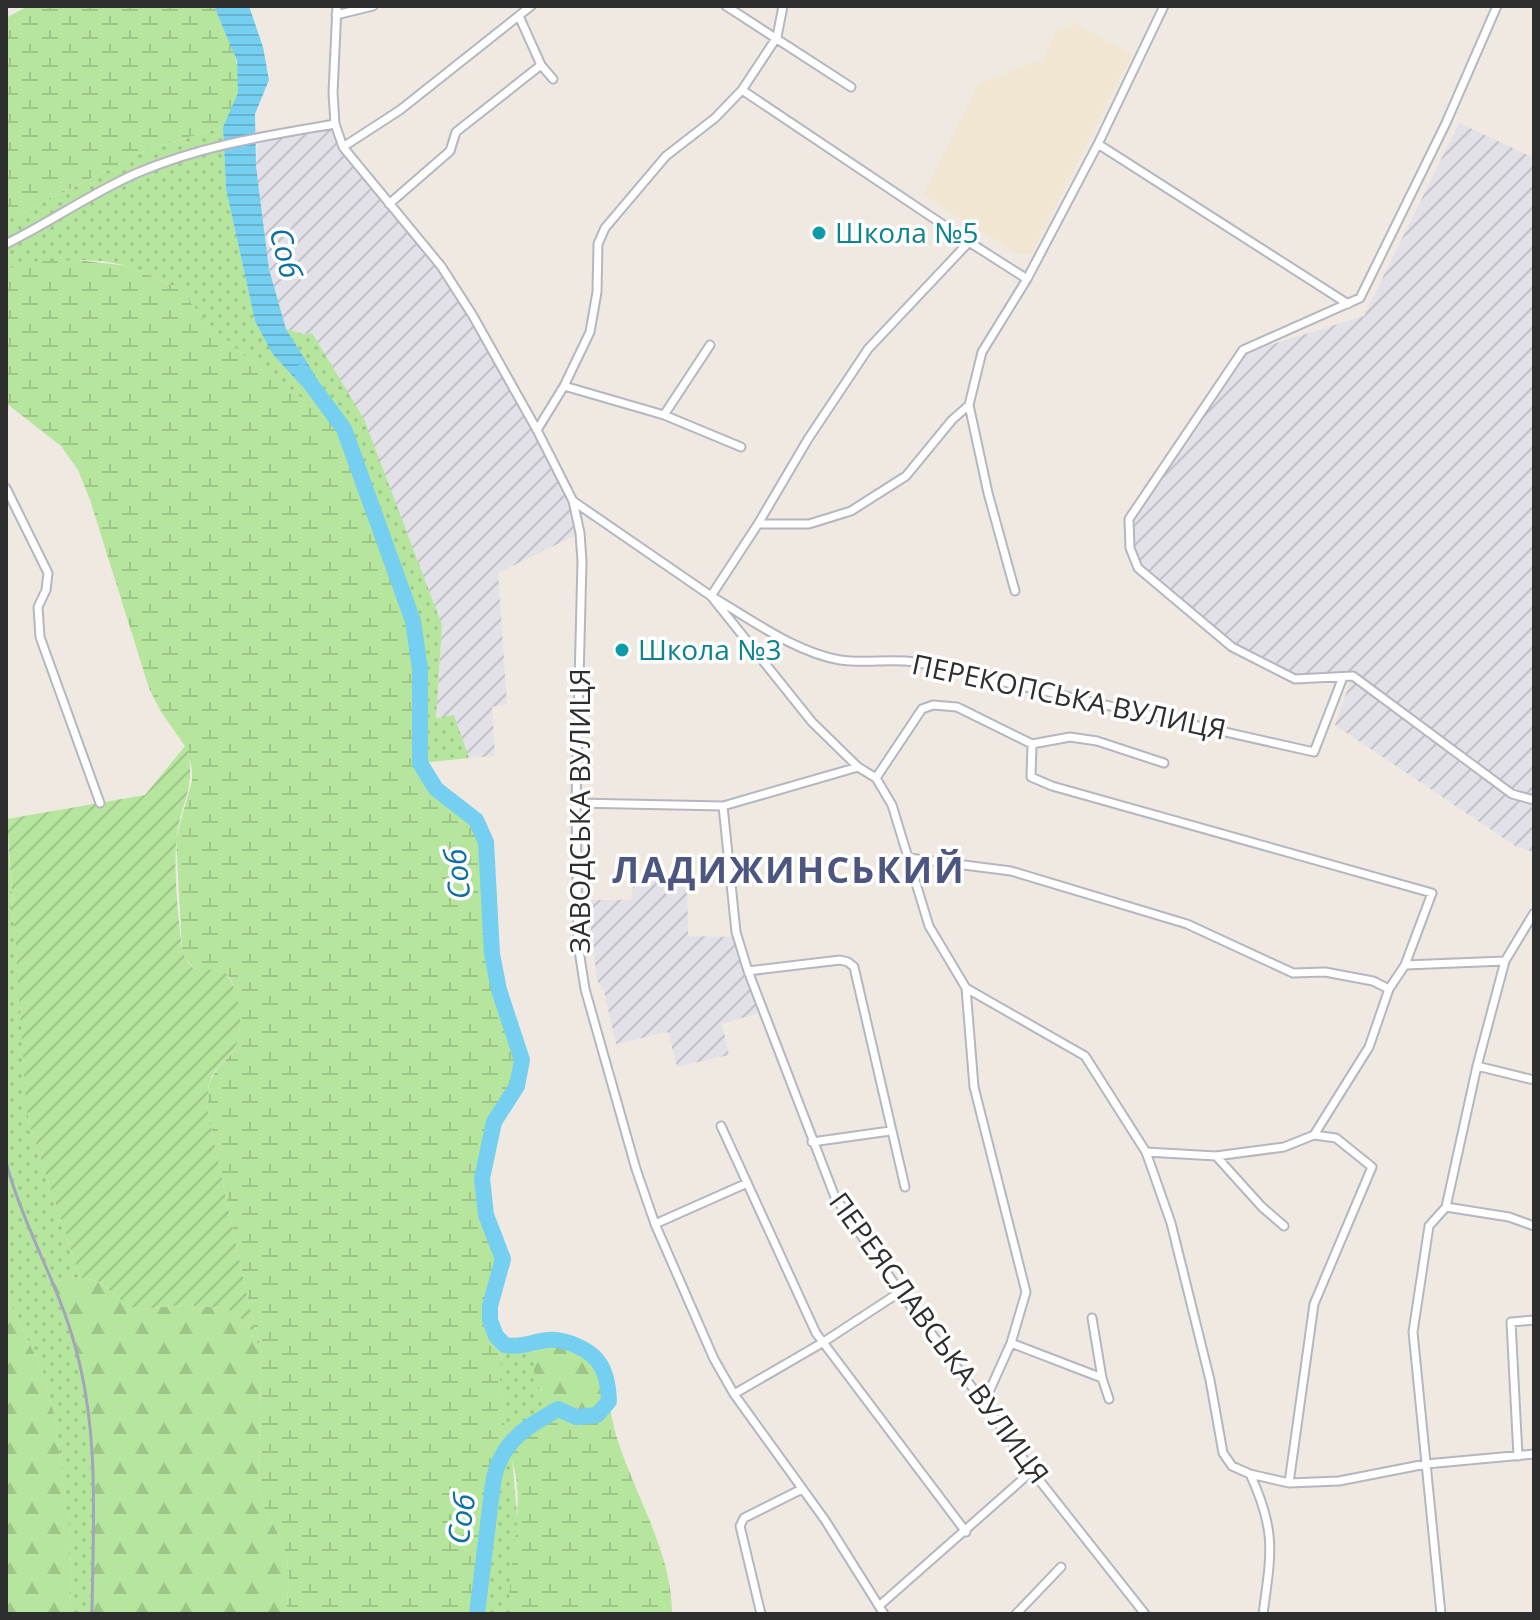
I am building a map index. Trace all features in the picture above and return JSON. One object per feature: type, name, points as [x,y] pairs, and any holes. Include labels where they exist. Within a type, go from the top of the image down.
[{"type":"street","name":"ЗАВОДСЬКА ВУЛИЦЯ","points":[[337,6],[333,93],[335,124],[343,147],[441,266],[458,292],[537,430],[573,501],[582,561],[576,803],[578,944],[582,974],[636,1169],[655,1224],[714,1359],[734,1394],[882,1610]]},
{"type":"street","points":[[336,15],[373,6]]},
{"type":"street","points":[[343,147],[400,110],[531,6]]},
{"type":"street","points":[[726,6],[851,87]]},
{"type":"street","points":[[537,430],[564,386],[590,332],[597,292],[598,244],[605,228],[666,156],[715,118],[742,90],[777,37],[783,6]]},
{"type":"street","points":[[1015,591],[988,493],[969,405],[982,352],[1027,279],[1098,144],[1164,6]]},
{"type":"street","points":[[1497,6],[1446,123],[1360,298],[1243,350],[1129,519],[1130,548],[1138,568],[1232,647],[1295,679],[1353,676],[1512,794],[1534,800]]},
{"type":"street","points":[[519,16],[541,65],[553,79]]},
{"type":"street","points":[[389,204],[450,151],[456,132],[541,65]]},
{"type":"street","points":[[742,90],[1027,279]]},
{"type":"street","points":[[6,244],[135,174],[211,146],[335,124]]},
{"type":"street","points":[[1098,144],[1348,304]]},
{"type":"street","points":[[711,596],[868,349],[969,242]]},
{"type":"street","points":[[664,415],[710,345]]},
{"type":"street","points":[[564,386],[664,415],[741,447]]},
{"type":"street","points":[[758,524],[809,524],[851,511],[906,476],[952,420],[969,405]]},
{"type":"street","points":[[6,488],[48,573],[46,590],[38,607],[37,626],[100,803]]},
{"type":"street","points":[[573,501],[711,596],[799,707],[858,767],[876,778],[892,805],[929,926],[966,988],[974,1087],[1025,1281],[1026,1292],[1011,1343],[984,1403]]},
{"type":"street","name":"ПЕРЕКОПСЬКА ВУЛИЦЯ","points":[[711,596],[819,656],[857,662],[915,662],[1314,752],[1343,677]]},
{"type":"street","points":[[876,778],[922,709],[933,705],[957,707],[1032,744],[1070,737],[1097,741],[1164,763]]},
{"type":"street","points":[[1032,744],[1031,777],[1052,786],[1432,893],[1405,965],[1389,989],[1369,1047],[1314,1135]]},
{"type":"street","points":[[576,803],[723,806],[858,767]]},
{"type":"street","name":"ПЕРЕЯСЛАВСЬКА ВУЛИЦЯ","points":[[723,806],[736,932],[748,971],[835,1197],[900,1292],[1032,1471],[1145,1614]]},
{"type":"street","points":[[909,858],[1011,871],[1187,924],[1293,973],[1325,972],[1373,981],[1389,989]]},
{"type":"street","points":[[1441,1614],[1413,1332],[1429,1226],[1446,1207],[1477,1066],[1505,961],[1534,913]]},
{"type":"street","points":[[748,971],[840,960],[854,967],[905,1187]]},
{"type":"street","points":[[1405,965],[1505,961]]},
{"type":"street","points":[[966,988],[1085,1056],[1146,1152],[1171,1223],[1210,1380],[1223,1453],[1233,1467],[1289,1483],[1339,1481],[1426,1464],[1534,1454]]},
{"type":"street","points":[[1477,1066],[1534,1080]]},
{"type":"street","points":[[721,1126],[745,1184],[822,1343],[966,1532]]},
{"type":"street","points":[[812,1142],[890,1131]]},
{"type":"street","points":[[1146,1152],[1216,1156],[1284,1147],[1314,1135],[1336,1138],[1372,1167],[1314,1304],[1289,1483]]},
{"type":"street","points":[[1216,1156],[1262,1207],[1284,1226]]},
{"type":"street","points":[[655,1224],[745,1184]]},
{"type":"street","points":[[1446,1207],[1509,1217],[1534,1226]]},
{"type":"street","points":[[734,1394],[822,1343],[900,1292]]},
{"type":"street","points":[[1092,1318],[1102,1378],[1109,1399]]},
{"type":"street","points":[[1518,1456],[1511,1322],[1534,1320]]},
{"type":"street","points":[[1011,1343],[1102,1378]]},
{"type":"street","points":[[882,1610],[1032,1471]]},
{"type":"street","points":[[1250,1474],[1269,1522],[1270,1560],[1263,1614]]},
{"type":"street","points":[[761,1614],[740,1526],[744,1518],[802,1489]]},
{"type":"street","points":[[1016,1614],[1061,1567]]},
{"type":"shaded area","points":[[1075,23],[1132,54],[1032,253],[1018,254],[923,195],[979,83],[1035,61],[1041,64],[1057,29]]},
{"type":"shaded area","points":[[1459,123],[1534,158],[1534,852],[1517,847],[1335,725],[1353,674],[1296,677],[1233,644],[1141,566],[1132,547],[1132,520],[1244,353],[1364,316]]},
{"type":"shaded area","points":[[335,124],[343,147],[458,292],[573,501],[580,533],[498,573],[507,704],[492,707],[495,756],[469,758],[454,715],[436,718],[442,625],[307,335],[286,329],[269,269],[256,166],[261,136]]},
{"type":"shaded area","points":[[687,874],[688,936],[733,937],[758,1013],[722,1024],[729,1055],[677,1067],[668,1032],[616,1044],[604,991],[597,980],[591,930],[592,900],[631,900],[635,875]]},
{"type":"green space","points":[[28,6],[214,6],[232,48],[239,81],[236,101],[223,127],[146,150],[19,215],[6,215],[6,18]]},
{"type":"green space","points":[[223,127],[226,189],[255,321],[315,389],[314,375],[286,329],[307,335],[312,333],[364,419],[442,625],[436,718],[454,715],[469,758],[420,763],[416,634],[343,429],[242,354],[206,322],[180,289],[129,266],[102,261],[76,260],[6,270],[6,215],[19,215],[146,150]]},
{"type":"green space","points":[[76,260],[129,266],[180,289],[206,322],[242,354],[344,429],[413,621],[420,669],[420,763],[436,789],[476,820],[486,842],[492,954],[499,990],[522,1060],[517,1086],[494,1122],[482,1178],[486,1215],[503,1259],[490,1306],[490,1320],[496,1336],[505,1345],[499,1370],[507,1447],[523,1430],[558,1409],[572,1414],[592,1415],[609,1401],[617,1438],[666,1568],[672,1614],[510,1614],[509,1595],[518,1509],[514,1468],[507,1449],[494,1477],[477,1614],[286,1614],[287,1559],[282,1541],[263,1506],[258,1477],[262,1353],[208,1114],[210,1082],[231,1054],[238,1038],[239,1009],[235,990],[227,975],[195,968],[182,950],[176,838],[192,781],[192,769],[185,746],[161,712],[149,688],[78,470],[61,446],[6,403],[6,270],[25,262]]},
{"type":"green space","points":[[185,746],[190,772],[176,856],[182,950],[190,965],[198,970],[224,971],[230,978],[237,999],[240,1021],[237,1043],[210,1081],[208,1114],[262,1353],[248,1324],[226,1308],[183,1305],[141,1309],[128,1306],[100,1282],[80,1277],[29,1123],[26,1100],[7,819],[145,795]]},
{"type":"green space","points":[[6,815],[29,1123],[80,1277],[53,1283],[82,1370],[88,1400],[93,1453],[92,1614],[71,1614],[70,1537],[55,1419],[44,1374],[6,1294]]},
{"type":"green space","points":[[80,1277],[100,1282],[128,1306],[141,1309],[183,1305],[226,1308],[248,1324],[262,1353],[258,1477],[263,1506],[282,1541],[287,1559],[286,1614],[92,1614],[93,1453],[88,1400],[77,1355],[52,1283]]},
{"type":"green space","points":[[6,1294],[44,1374],[55,1419],[70,1537],[71,1614],[6,1614]]},
{"type":"green space","points":[[551,1340],[587,1351],[601,1365],[609,1401],[597,1415],[568,1413],[555,1406],[538,1385],[534,1357],[538,1342]]},
{"type":"green space","points":[[538,1342],[534,1350],[540,1390],[558,1409],[515,1436],[512,1458],[518,1526],[510,1614],[477,1614],[494,1476],[507,1449],[499,1370],[505,1345],[528,1346]]},
{"type":"water","points":[[214,6],[249,6],[263,47],[269,80],[255,114],[256,166],[269,269],[286,329],[315,375],[315,390],[300,384],[272,353],[255,321],[226,189],[223,127],[238,93],[237,61]]},
{"type":"waterway","name":"Соб","points":[[302,372],[344,429],[413,621],[420,669],[420,763],[436,789],[476,820],[486,842],[492,954],[499,990],[522,1060],[517,1086],[494,1122],[482,1178],[486,1215],[503,1259],[490,1306],[490,1320],[496,1336],[505,1345],[555,1340],[586,1350],[602,1368],[607,1383],[609,1401],[597,1415],[576,1417],[558,1409],[525,1430],[501,1457],[493,1483],[477,1614]]},
{"type":"railway","points":[[6,1162],[68,1323],[83,1379],[92,1446],[92,1614]]},
{"type":"place","name":"Школа №5","points":[[819,233]]},
{"type":"place","name":"Школа №3","points":[[622,650]]},
{"type":"district","name":"ЛАДИЖИНСЬКИЙ","points":[[789,870]]}]
